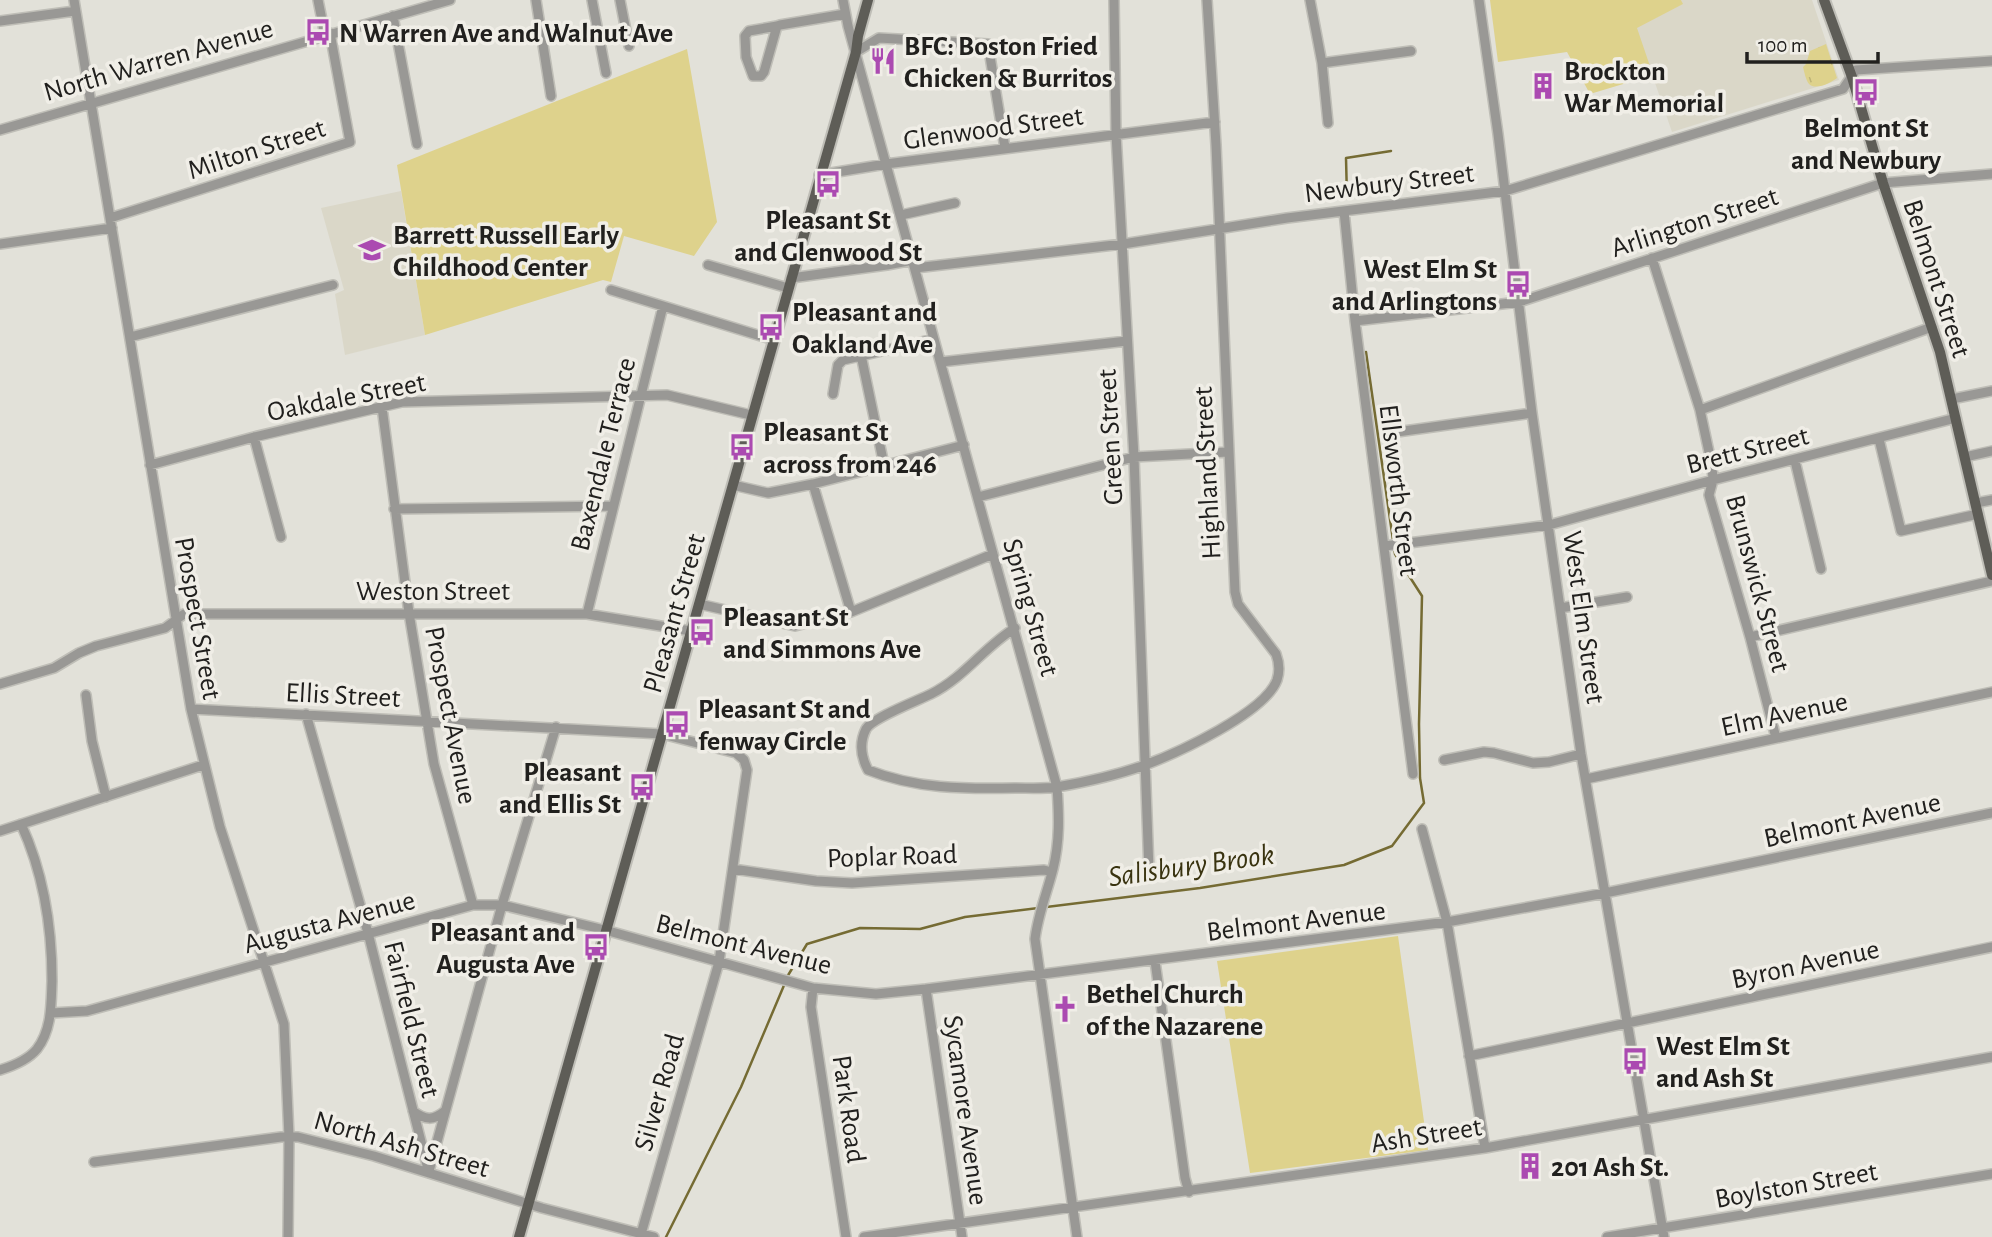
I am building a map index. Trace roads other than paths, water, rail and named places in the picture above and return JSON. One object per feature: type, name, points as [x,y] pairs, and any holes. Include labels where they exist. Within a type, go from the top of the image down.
[{"type":"main road","name":"Pleasant Street","points":[[519,1237],[856,52],[868,0]]},
{"type":"main road","name":"Belmont Street","points":[[1824,0],[1852,78],[1883,183],[1932,327],[1952,399],[1992,575]]},
{"type":"street","name":"Prospect Street","points":[[74,0],[191,709],[220,827],[284,1024],[289,1137],[288,1237]]},
{"type":"street","points":[[317,0],[327,34]]},
{"type":"street","name":"North Warren Avenue","points":[[0,130],[450,0]]},
{"type":"street","points":[[536,0],[551,96]]},
{"type":"street","points":[[592,0],[606,74]]},
{"type":"street","points":[[620,0],[629,46]]},
{"type":"street","name":"Spring Street","points":[[843,0],[1057,786],[1060,831],[1035,939],[1077,1237]]},
{"type":"street","name":"Green Street","points":[[1114,0],[1116,134],[1134,457],[1149,871]]},
{"type":"street","name":"Highland Street","points":[[1015,628],[1004,634],[974,664],[945,687],[902,709],[875,719],[866,729],[862,758],[868,770],[914,784],[957,789],[1057,786],[1145,765],[1198,741],[1242,716],[1265,698],[1277,680],[1279,663],[1273,648],[1238,604],[1235,592],[1215,122],[1207,0]]},
{"type":"street","points":[[1310,0],[1322,63],[1328,123]]},
{"type":"street","name":"West Elm Street","points":[[1479,0],[1532,413],[1581,754],[1663,1233]]},
{"type":"street","points":[[0,21],[75,11]]},
{"type":"street","points":[[777,26],[764,72],[761,76],[753,76],[746,57],[745,36],[749,31],[777,26],[845,14]]},
{"type":"street","points":[[393,16],[417,144]]},
{"type":"street","name":"Milton Street","points":[[110,218],[350,142],[327,34]]},
{"type":"street","points":[[856,52],[879,38],[988,44],[1005,148]]},
{"type":"street","points":[[1322,63],[1411,51]]},
{"type":"street","name":"Newbury Street","points":[[790,283],[914,264],[1122,244],[1219,228],[1505,191],[1843,89],[1856,70],[1992,61]]},
{"type":"street","name":"Glenwood Street","points":[[820,175],[1005,148],[1215,122]]},
{"type":"street","name":"Arlington Street","points":[[1355,321],[1518,302],[1883,183],[1992,174]]},
{"type":"street","points":[[901,215],[955,203]]},
{"type":"street","name":"Ellsworth Street","points":[[1344,211],[1355,321],[1391,545],[1393,628],[1413,774]]},
{"type":"street","points":[[0,244],[112,228]]},
{"type":"street","name":"Brunswick Street","points":[[1652,258],[1699,410],[1713,466],[1709,495],[1776,738]]},
{"type":"street","points":[[708,265],[790,283]]},
{"type":"street","points":[[130,337],[333,285]]},
{"type":"street","points":[[611,290],[774,340]]},
{"type":"street","name":"Baxendale Terrace","points":[[587,614],[663,306]]},
{"type":"street","points":[[1699,410],[1932,327]]},
{"type":"street","points":[[833,394],[838,365],[843,360],[934,339]]},
{"type":"street","points":[[941,362],[1127,341]]},
{"type":"street","points":[[860,355],[884,465]]},
{"type":"street","points":[[1952,399],[1992,391]]},
{"type":"street","name":"Oakdale Street","points":[[149,465],[382,407],[423,401],[667,394],[751,415]]},
{"type":"street","name":"Prospect Avenue","points":[[382,407],[409,613],[434,764],[473,905]]},
{"type":"street","points":[[1397,432],[1532,413]]},
{"type":"street","name":"Brett Street","points":[[1391,545],[1549,525],[1956,418]]},
{"type":"street","points":[[254,437],[281,537]]},
{"type":"street","points":[[1879,439],[1901,531],[1977,508],[1992,500]]},
{"type":"street","points":[[733,485],[768,492],[813,484],[964,445]]},
{"type":"street","points":[[1965,457],[1992,451]]},
{"type":"street","points":[[978,496],[1134,457],[1228,452]]},
{"type":"street","points":[[1795,461],[1821,569]]},
{"type":"street","points":[[813,484],[851,612]]},
{"type":"street","points":[[394,509],[613,506]]},
{"type":"street","points":[[699,604],[795,626],[851,612],[993,554]]},
{"type":"street","points":[[1750,637],[1992,581]]},
{"type":"street","points":[[1560,608],[1627,597]]},
{"type":"street","name":"Weston Street","points":[[0,684],[54,668],[96,646],[165,628],[184,614],[587,614],[691,631]]},
{"type":"street","name":"Elm Avenue","points":[[1586,779],[1992,692]]},
{"type":"street","points":[[86,695],[92,741],[106,797]]},
{"type":"street","name":"Ellis Street","points":[[191,709],[662,734],[736,753],[744,760],[747,770],[733,869]]},
{"type":"street","name":"Fairfield Street","points":[[306,714],[368,933],[429,1173]]},
{"type":"street","points":[[429,1173],[502,905],[556,727]]},
{"type":"street","points":[[1444,760],[1484,752],[1533,763],[1581,754]]},
{"type":"street","points":[[0,831],[203,765]]},
{"type":"street","name":"Belmont Avenue","points":[[605,930],[813,988],[876,994],[1155,961],[1447,922],[1605,893],[1992,813]]},
{"type":"street","points":[[0,1070],[16,1065],[34,1052],[46,1030],[51,1013],[50,919],[43,888],[21,824]]},
{"type":"street","points":[[1422,829],[1447,922],[1485,1148]]},
{"type":"street","name":"Poplar Road","points":[[733,869],[816,881],[852,883],[1044,870],[1052,873]]},
{"type":"street","name":"Silver Road","points":[[641,1234],[719,962],[733,869]]},
{"type":"street","name":"Augusta Avenue","points":[[51,1013],[87,1011],[473,905],[502,905],[605,930]]},
{"type":"street","name":"Byron Avenue","points":[[1469,1056],[1992,947]]},
{"type":"street","points":[[1155,961],[1189,1192]]},
{"type":"street","name":"Park Road","points":[[813,988],[811,1007],[846,1237]]},
{"type":"street","name":"Sycamore Avenue","points":[[926,989],[962,1237]]},
{"type":"street","name":"Ash Street","points":[[864,1237],[1485,1148],[1992,1057]]},
{"type":"street","points":[[413,1111],[431,1119],[438,1118],[445,1111]]},
{"type":"street","name":"North Ash Street","points":[[94,1162],[289,1137],[374,1156],[530,1203]]},
{"type":"street","name":"Boylston Street","points":[[1607,1237],[1663,1233],[1992,1174]]},
{"type":"street","points":[[530,1203],[654,1237]]},
{"type":"waterway","name":"Salisbury Brook","points":[[1347,198],[1346,158],[1391,151]]},
{"type":"waterway","name":"Salisbury Brook","points":[[787,977],[807,944],[860,928],[920,929],[965,917],[1200,888],[1344,865],[1392,846],[1424,803],[1420,778],[1419,724],[1422,596],[1395,554],[1366,352]]},
{"type":"waterway","name":"Salisbury Brook","points":[[666,1237],[741,1087],[785,983]]},
{"type":"place","name":"N Warren Ave and Walnut Ave","points":[[318,32]]},
{"type":"place","name":"BFC: Boston Fried Chicken & Burritos","points":[[883,61]]},
{"type":"place","name":"Brockton War Memorial","points":[[1543,86]]},
{"type":"place","name":"Belmont St and Newbury","points":[[1866,92]]},
{"type":"place","name":"Pleasant St and Glenwood St","points":[[828,184]]},
{"type":"place","name":"Barrett Russell Early Childhood Center","points":[[372,250]]},
{"type":"place","name":"West Elm St and Arlingtons","points":[[1518,284]]},
{"type":"place","name":"Pleasant and Oakland Ave","points":[[771,327]]},
{"type":"place","name":"Pleasant St across from 246","points":[[742,447]]},
{"type":"place","name":"Pleasant St and Simmons Ave","points":[[702,632]]},
{"type":"place","name":"Pleasant St and fenway Circle","points":[[677,724]]},
{"type":"place","name":"Pleasant and Ellis St","points":[[642,787]]},
{"type":"place","name":"Pleasant and Augusta Ave","points":[[596,947]]},
{"type":"place","name":"Bethel Church of the Nazarene","points":[[1065,1009]]},
{"type":"place","name":"West Elm St and Ash St","points":[[1635,1061]]},
{"type":"place","name":"201 Ash St.","points":[[1530,1166]]}]
